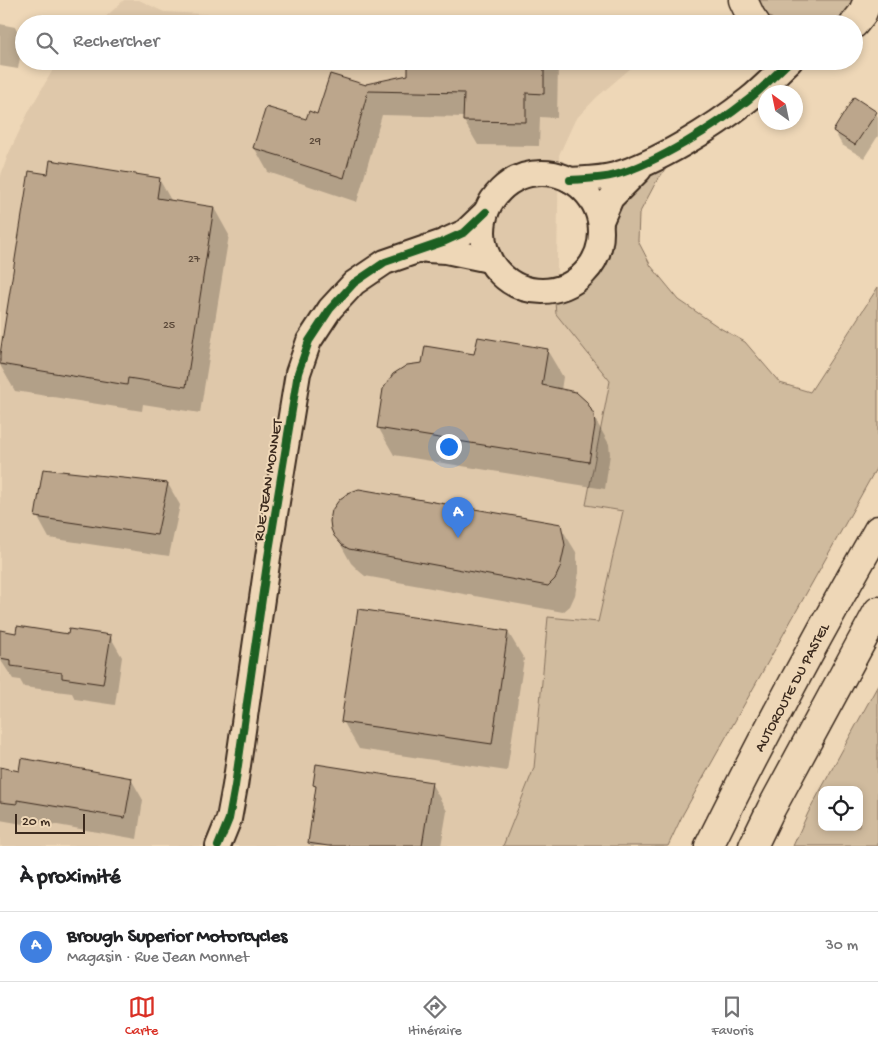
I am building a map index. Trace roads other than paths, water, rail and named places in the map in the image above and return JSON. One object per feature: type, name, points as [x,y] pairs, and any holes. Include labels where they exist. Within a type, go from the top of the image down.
[{"type":"main road","points":[[861,15],[868,0]]},
{"type":"main road","name":"AUTOROUTE DU PASTEL","points":[[709,846],[763,739],[842,592],[878,530]]},
{"type":"main road","points":[[753,846],[878,611]]},
{"type":"street","points":[[750,99],[760,70]]},
{"type":"street","points":[[601,221],[611,198],[622,185],[646,164],[725,117],[750,99],[781,70]]},
{"type":"street","points":[[570,180],[593,179],[615,175],[646,164]]},
{"type":"street","points":[[542,173],[556,174],[570,180],[581,187],[590,197],[601,221],[602,236],[599,252],[592,265],[582,277],[569,286],[554,291],[539,292],[524,289],[510,283],[498,273],[484,249],[483,224],[486,212],[502,188],[514,180],[542,173]]},
{"type":"street","name":"RUE JEAN MONNET","points":[[218,846],[229,819],[235,786],[268,557],[298,373],[309,341],[330,309],[354,283],[385,262],[423,250],[465,232],[486,212]]},
{"type":"street","name":"RUE JEAN MONNET","points":[[423,250],[473,255],[489,260]]},
{"type":"place","name":"Brough Superior Motorcycles","points":[[458,538]]}]
